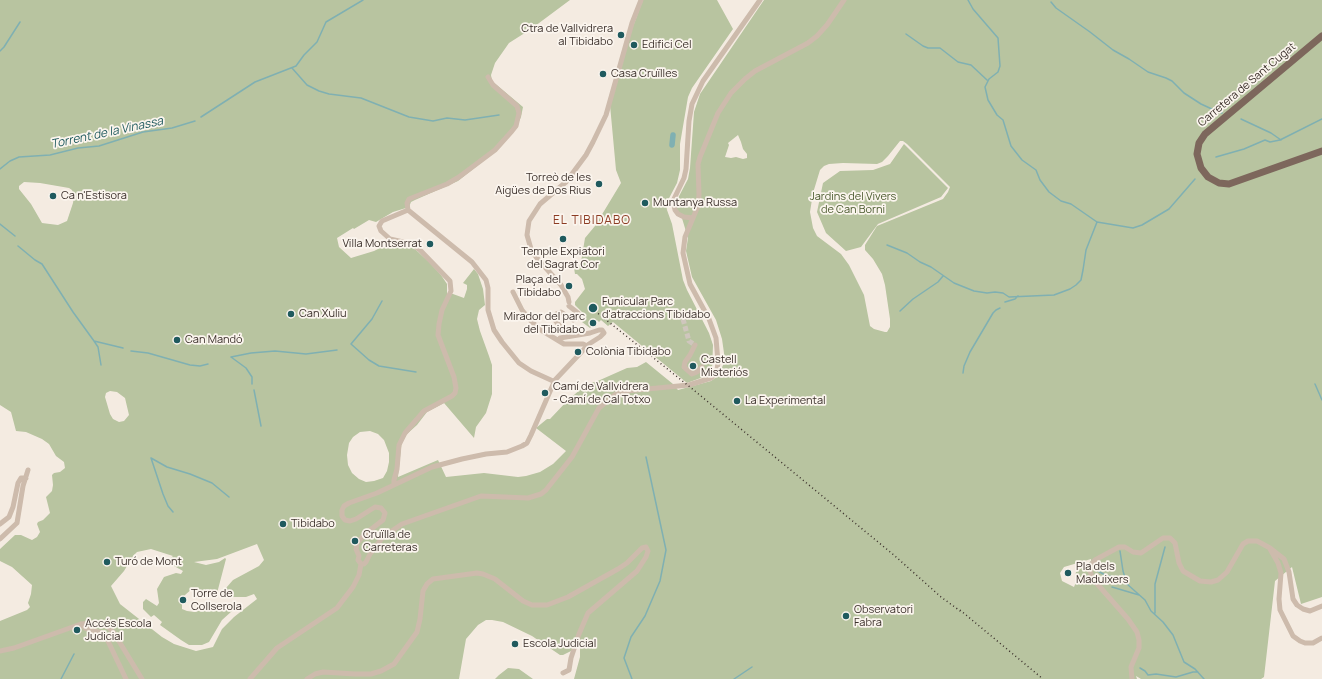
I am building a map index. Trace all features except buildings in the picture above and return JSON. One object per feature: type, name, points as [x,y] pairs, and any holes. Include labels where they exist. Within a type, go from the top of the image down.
[{"type":"main road","name":"Carretera de Sant Cugat","points":[[1322,36],[1205,134],[1199,143],[1197,154],[1201,168],[1208,177],[1219,183],[1229,184],[1322,151]]},
{"type":"main road","name":"Carretera de Sant Cugat","points":[[1322,40],[1213,131],[1202,144],[1200,155],[1209,174],[1217,178],[1229,180],[1322,146]]},
{"type":"street","points":[[576,335],[562,328],[555,320],[556,314],[561,312],[572,320],[577,318],[578,314],[569,304],[565,291],[531,249],[527,235],[529,221],[540,204],[566,182],[586,155],[593,142],[606,115],[632,23],[641,0]]},
{"type":"street","points":[[693,218],[681,216],[675,210],[673,205],[674,198],[681,185],[686,169],[689,121],[692,104],[703,82],[760,0]]},
{"type":"street","points":[[361,564],[365,563],[383,537],[394,528],[442,509],[481,496],[528,498],[541,494],[546,490],[572,457],[599,408],[616,394],[626,391],[688,385],[715,375],[718,362],[716,338],[709,319],[690,284],[684,258],[684,240],[698,206],[698,171],[700,157],[718,113],[731,93],[755,71],[808,43],[817,36],[827,25],[844,0]]},
{"type":"street","points":[[488,77],[493,85],[517,106],[519,113],[516,126],[495,150],[456,180],[412,197],[407,203],[408,210],[472,262],[486,280],[488,288],[488,310],[494,330],[502,342],[519,363],[531,371],[553,381]]},
{"type":"street","points":[[394,484],[399,445],[405,434],[424,411],[452,396],[455,393],[456,388],[454,377],[438,335],[442,310],[451,291],[450,282],[420,250],[412,244],[390,239],[380,231],[379,226],[382,221],[408,210]]},
{"type":"street","points":[[513,292],[522,310],[541,330],[564,344],[583,344],[587,346]]},
{"type":"street","points":[[250,679],[277,648],[337,608],[354,587],[359,575],[361,564],[358,560],[359,556],[356,549],[358,543],[365,534],[383,520],[385,515],[381,508],[375,507],[350,521],[345,520],[342,516],[343,508],[349,503],[370,496],[432,467],[462,458],[507,452],[522,446],[528,441],[531,435],[553,381],[587,346],[602,336],[603,331],[599,330],[560,338],[558,341]]},
{"type":"street","points":[[695,345],[685,362],[684,367],[692,374],[697,372],[702,367]]},
{"type":"street","points":[[0,539],[17,523],[28,470]]},
{"type":"street","points":[[0,524],[9,517],[13,507],[18,483],[21,478],[26,478]]},
{"type":"street","points":[[1132,679],[1131,667],[1139,648],[1137,632],[1128,619],[1092,578],[1090,573],[1092,564],[1121,546],[1141,553],[1161,540],[1168,538],[1175,543],[1179,563],[1183,571],[1200,581],[1211,582],[1218,580],[1227,572],[1241,547],[1246,542],[1251,540],[1257,541],[1280,555],[1286,562],[1293,599],[1297,605],[1303,610],[1310,611],[1322,606]]},
{"type":"street","points":[[307,679],[322,672],[371,674],[381,671],[394,664],[417,632],[423,591],[427,584],[433,579],[476,573],[483,574],[495,579],[523,601],[537,606],[546,605],[568,597],[618,569],[627,563],[642,548],[646,547],[648,550],[646,557],[637,572],[588,613],[579,634],[569,670],[563,673]]},
{"type":"street","points":[[1270,548],[1278,563],[1280,573],[1280,610],[1293,636],[1305,643],[1313,643],[1322,638]]},
{"type":"street","points":[[359,556],[363,555],[367,559]]},
{"type":"street","points":[[0,651],[14,648],[81,624],[100,624],[108,627],[114,632],[142,679]]},
{"type":"street","points":[[81,624],[85,628],[102,633],[107,638],[126,679]]},
{"type":"green space","points":[[0,0],[570,0],[531,29],[509,43],[495,63],[491,75],[492,81],[523,107],[521,117],[515,130],[482,162],[458,181],[411,202],[409,207],[393,212],[376,222],[369,220],[337,238],[339,247],[351,258],[374,251],[380,248],[388,240],[407,245],[416,250],[441,275],[447,284],[447,294],[453,294],[464,298],[467,285],[463,283],[474,269],[478,274],[483,289],[485,305],[479,310],[477,319],[492,365],[492,394],[486,413],[476,427],[474,438],[444,403],[427,412],[402,441],[398,477],[438,460],[446,477],[484,473],[518,477],[540,472],[553,464],[566,451],[536,428],[547,419],[550,419],[568,400],[591,383],[627,368],[637,367],[646,362],[673,384],[678,390],[711,381],[718,376],[724,363],[722,339],[716,320],[692,277],[686,251],[688,238],[681,215],[676,209],[676,202],[688,179],[694,112],[700,94],[764,0],[1322,0],[1322,597],[1301,604],[1292,567],[1275,581],[1264,677],[1261,679],[1141,679],[1136,676],[1137,679],[574,679],[580,657],[580,648],[560,655],[532,636],[503,622],[486,620],[478,625],[466,639],[459,679],[0,679],[0,621],[27,610],[30,607],[28,603],[32,585],[12,567],[0,561],[0,549],[15,535],[21,535],[32,540],[37,537],[40,532],[37,524],[38,522],[43,520],[50,513],[46,497],[52,491],[52,475],[65,468],[64,462],[56,456],[49,444],[26,432],[16,431],[11,412],[0,405]],"holes":[[[738,135],[743,149],[747,154],[747,158],[725,157],[729,145],[728,143]],[[900,141],[903,141],[950,187],[943,199],[877,226],[865,245],[865,250],[873,259],[882,274],[885,285],[890,319],[890,327],[887,332],[874,329],[870,326],[864,295],[849,265],[841,254],[817,236],[813,228],[810,212],[813,193],[820,170],[824,166],[843,163],[877,164],[882,162]],[[24,182],[69,188],[72,190],[74,196],[67,221],[58,225],[42,223],[31,204],[19,189],[19,186]],[[110,391],[117,392],[125,398],[129,415],[124,421],[119,422],[113,419],[105,397],[106,393]],[[370,431],[378,434],[384,440],[389,453],[389,462],[387,471],[383,478],[366,482],[359,479],[352,473],[348,465],[347,455],[349,443],[353,437],[360,432]],[[257,544],[264,560],[259,566],[233,580],[226,588],[224,593],[225,597],[246,597],[254,594],[257,599],[234,617],[222,629],[213,647],[196,651],[174,644],[162,637],[120,604],[111,586],[124,571],[137,552],[151,549],[173,556],[167,562],[183,571],[181,574],[176,573],[164,577],[157,589],[159,603],[157,606],[146,599],[143,602],[143,609],[151,617],[154,615],[162,622],[160,625],[189,645],[202,645],[209,642],[222,620],[241,603],[222,603],[195,612],[182,609],[182,602],[185,595],[193,588],[216,597],[226,559],[225,558],[219,562],[206,565],[194,562],[217,559]],[[1091,559],[1091,561],[1076,572],[1076,582],[1074,587],[1062,581],[1060,573],[1064,567]]]},
{"type":"green space","points":[[643,0],[717,0],[733,29],[692,88],[688,97],[680,144],[680,170],[677,183],[666,204],[672,224],[683,280],[709,333],[713,345],[712,371],[706,376],[687,383],[613,322],[608,326],[601,320],[599,322],[597,320],[590,328],[582,322],[585,318],[583,315],[584,314],[575,305],[575,302],[585,289],[582,279],[575,274],[574,268],[579,266],[581,262],[585,238],[595,226],[621,183],[616,170],[610,105],[629,37]]},
{"type":"green space","name":"Jardins del Vivers de Can Borni","points":[[904,144],[948,188],[941,197],[878,224],[861,247],[846,251],[826,233],[817,212],[823,183],[840,171],[873,170],[890,164]]},
{"type":"green space","points":[[508,668],[519,669],[533,679],[495,679]]},
{"type":"waterway","name":"Torrent de la Vinassa","points":[[201,117],[255,82],[296,66],[304,55],[317,42],[326,22],[363,0]]},
{"type":"waterway","points":[[968,0],[973,9],[998,38],[1000,66],[998,72],[989,79],[985,87],[988,100],[997,115],[1003,120],[1011,146],[1022,160],[1036,170],[1040,180],[1049,192],[1061,201],[1071,204],[1097,222]]},
{"type":"waterway","points":[[1051,2],[1056,8],[1113,50],[1148,72],[1172,81],[1184,93],[1201,104],[1222,113]]},
{"type":"waterway","points":[[0,51],[20,22]]},
{"type":"waterway","points":[[906,34],[923,46],[928,48],[940,48],[958,62],[971,65],[987,80]]},
{"type":"waterway","points":[[292,68],[307,85],[319,91],[329,94],[361,98],[409,117],[433,121],[447,118],[465,120],[499,115]]},
{"type":"waterway","points":[[1241,119],[1271,133],[1281,140]]},
{"type":"waterway","points":[[1216,157],[1244,149],[1265,140],[1270,142],[1280,140],[1322,119]]},
{"type":"waterway","name":"Torrent de la Vinassa","points":[[0,169],[10,161],[19,157],[50,155],[78,148],[99,146],[143,132],[172,128],[195,121]]},
{"type":"waterway","points":[[672,145],[673,135]]},
{"type":"waterway","points":[[887,245],[907,253],[954,283],[974,291],[1003,293],[1009,297],[1054,295],[1070,289],[1081,280],[1086,250],[1097,222],[1133,228],[1142,225],[1169,209],[1195,179]]},
{"type":"waterway","points":[[0,224],[15,236]]},
{"type":"waterway","points":[[18,246],[42,264],[94,341],[123,348]]},
{"type":"waterway","points":[[900,311],[913,299],[938,282],[943,276]]},
{"type":"waterway","points":[[1005,302],[1015,299],[1018,296]]},
{"type":"waterway","points":[[382,301],[372,319],[351,344],[369,360],[379,366],[416,372]]},
{"type":"waterway","points":[[963,373],[964,366],[970,352],[993,313],[1000,308]]},
{"type":"waterway","points":[[94,341],[98,347],[101,365]]},
{"type":"waterway","points":[[231,357],[251,353],[275,351],[306,354],[337,350]]},
{"type":"waterway","points":[[131,351],[148,353],[190,365],[200,366],[208,364]]},
{"type":"waterway","points":[[231,357],[246,368],[252,377],[252,384]]},
{"type":"waterway","points":[[1315,384],[1322,400]]},
{"type":"waterway","points":[[254,390],[261,426]]},
{"type":"waterway","points":[[632,679],[624,658],[631,637],[645,616],[660,581],[666,550],[646,457]]},
{"type":"waterway","points":[[151,458],[167,467],[212,483],[229,497]]},
{"type":"waterway","points":[[151,458],[163,494],[168,506],[173,512]]},
{"type":"waterway","points":[[1155,613],[1155,584],[1165,547]]},
{"type":"waterway","points":[[1120,551],[1123,571],[1127,584],[1145,600],[1151,611],[1163,622],[1173,635],[1184,662],[1195,669],[1204,679]]},
{"type":"waterway","points":[[1096,570],[1107,576],[1116,577],[1126,584]]},
{"type":"waterway","points":[[1112,587],[1139,595]]},
{"type":"waterway","points":[[61,679],[74,654]]},
{"type":"waterway","points":[[734,679],[752,667]]},
{"type":"waterway","points":[[1140,668],[1148,675],[1156,674],[1176,677],[1198,672]]},
{"type":"tunnel","points":[[683,319],[689,341],[695,345]]},
{"type":"railway","points":[[595,311],[690,387],[895,556],[941,597],[963,613]]},
{"type":"railway","points":[[960,610],[1043,679]]},
{"type":"place","name":"Ctra de Vallvidrera al Tibidabo","points":[[621,35]]},
{"type":"place","name":"Edifici Cel","points":[[634,45]]},
{"type":"place","name":"Casa Cruïlles","points":[[603,74]]},
{"type":"place","name":"Torreò de les Aigües de Dos Rius","points":[[599,184]]},
{"type":"place","name":"Ca n'Estisora","points":[[53,196]]},
{"type":"place","name":"Muntanya Russa","points":[[645,203]]},
{"type":"place","name":"Temple Expiatori del Sagrat Cor","points":[[563,239]]},
{"type":"place","name":"Villa Montserrat","points":[[430,244]]},
{"type":"place","name":"Plaça del Tibidabo","points":[[569,286]]},
{"type":"place","name":"Funicular Parc d'atraccions Tibidabo","points":[[593,308]]},
{"type":"place","name":"Can Xuliu","points":[[291,314]]},
{"type":"place","name":"Mirador del parc del Tibidabo","points":[[593,323]]},
{"type":"place","name":"Can Mandó","points":[[177,340]]},
{"type":"place","name":"Colònia Tibidabo","points":[[578,352]]},
{"type":"place","name":"Castell Misteriós","points":[[693,366]]},
{"type":"place","name":"Camí de Vallvidrera - Camí de Cal Totxo","points":[[545,393]]},
{"type":"place","name":"La Experimental","points":[[737,401]]},
{"type":"place","name":"Tibidabo","points":[[283,524]]},
{"type":"place","name":"Cruïlla de Carreteras","points":[[355,541]]},
{"type":"place","name":"Turó de Mont","points":[[107,562]]},
{"type":"place","name":"Pla dels Maduixers","points":[[1068,573]]},
{"type":"place","name":"Torre de Collserola","points":[[183,600]]},
{"type":"place","name":"Observatori Fabra","points":[[846,616]]},
{"type":"place","name":"Accés Escola Judicial","points":[[77,630]]},
{"type":"place","name":"Escola Judicial","points":[[515,644]]},
{"type":"district","name":"EL TIBIDABO","points":[[592,221]]}]
